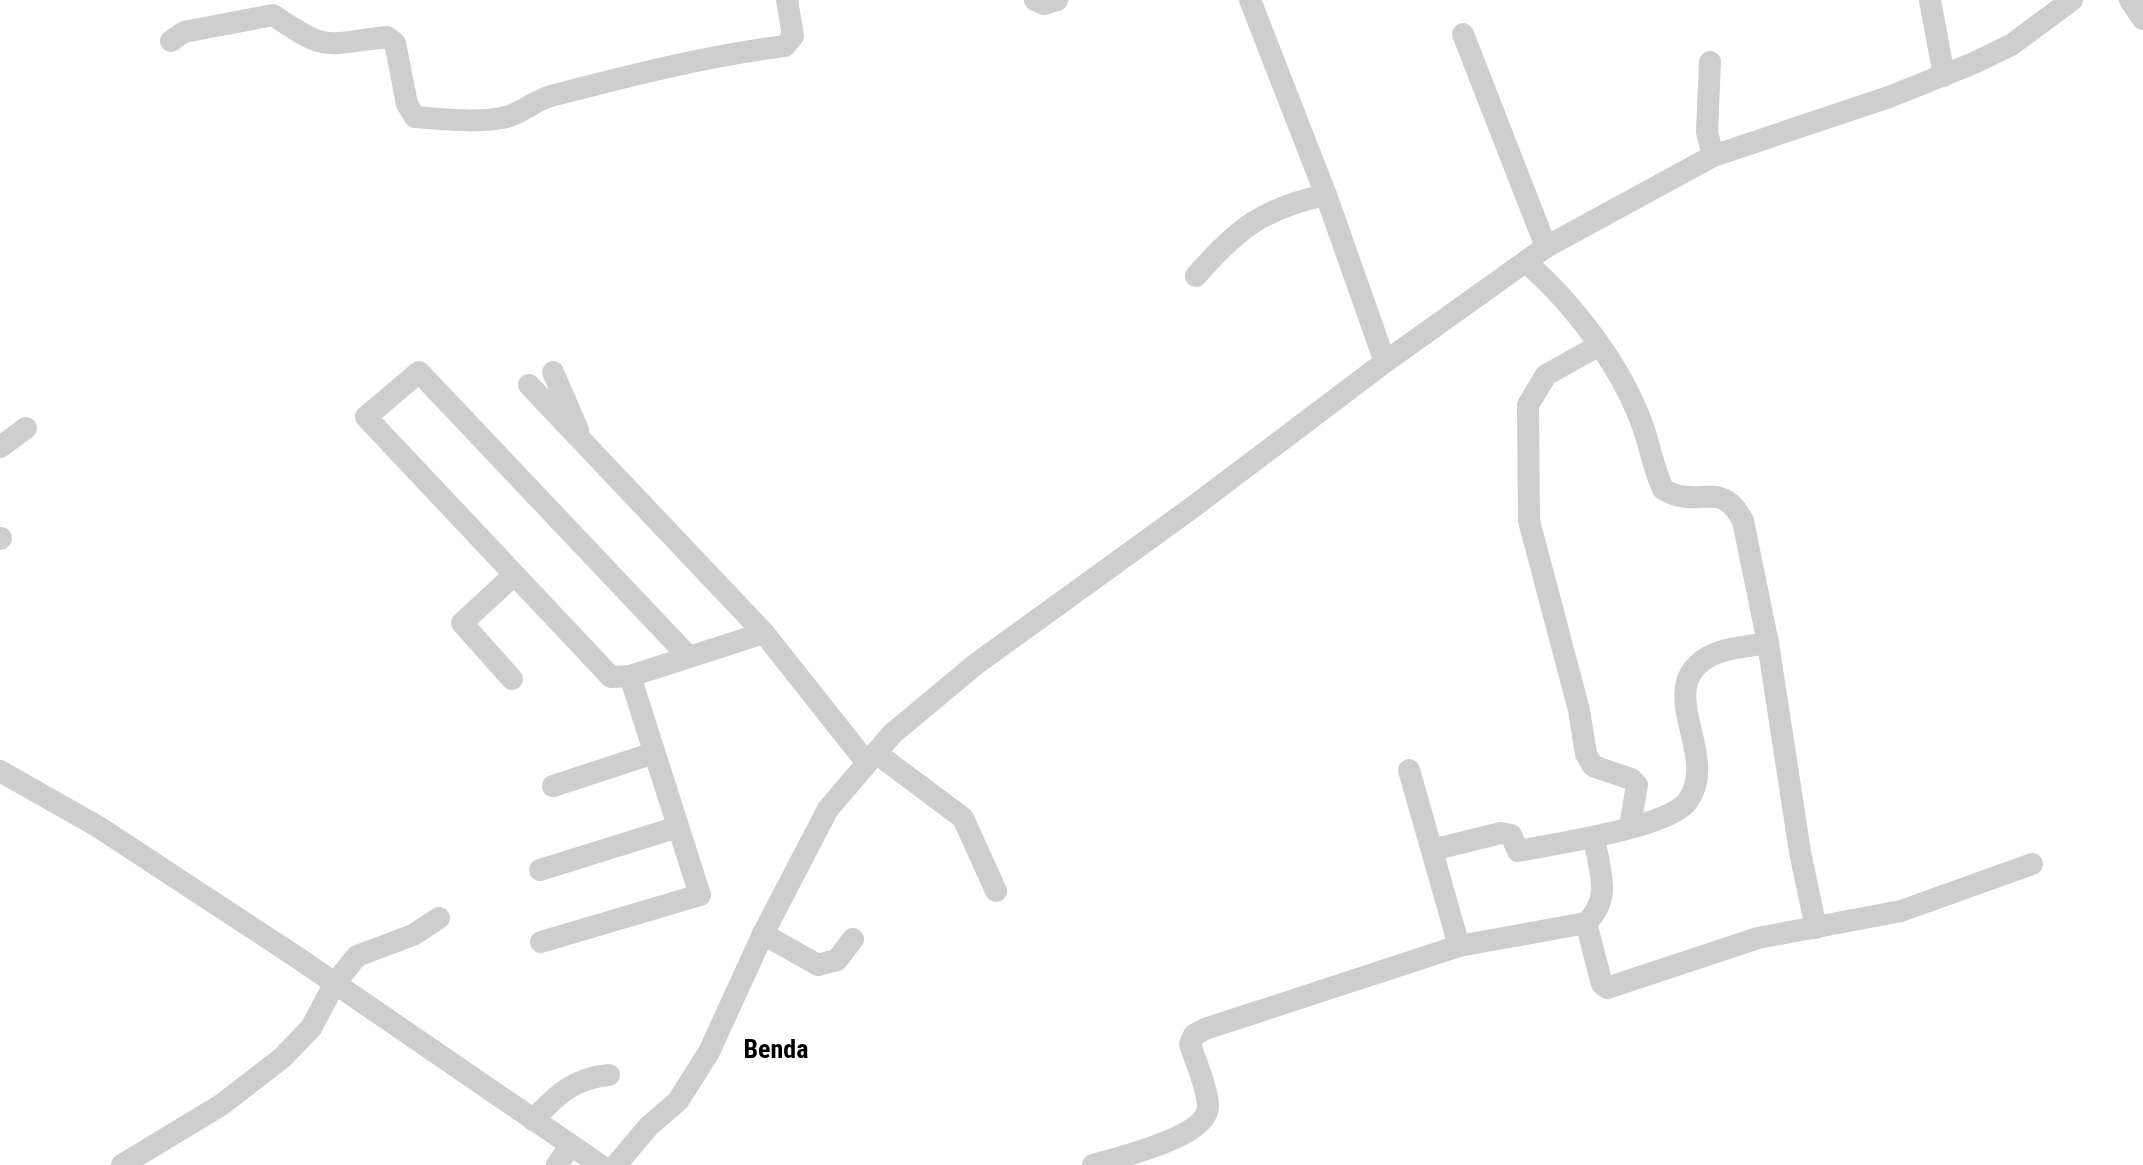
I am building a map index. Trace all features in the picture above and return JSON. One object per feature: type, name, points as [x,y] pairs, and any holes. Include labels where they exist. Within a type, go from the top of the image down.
[{"type":"street","points":[[171,41],[184,32],[256,8],[273,15],[314,42],[327,45],[387,37],[395,43],[407,104],[415,117],[487,120],[505,118],[545,98],[647,72],[734,53],[785,46],[793,36],[787,0]]},
{"type":"street","points":[[1035,0],[1044,4],[1057,0]]},
{"type":"street","points":[[1250,0],[1326,195],[1385,362]]},
{"type":"street","points":[[1930,0],[1944,76]]},
{"type":"street","points":[[616,1165],[649,1126],[678,1101],[709,1052],[763,934],[828,809],[892,734],[976,664],[1546,247],[1713,156],[1944,76],[2011,45],[2072,0]]},
{"type":"street","points":[[2130,0],[2143,19]]},
{"type":"street","points":[[1463,34],[1546,247]]},
{"type":"street","points":[[1710,62],[1707,132],[1713,156]]},
{"type":"street","points":[[1196,276],[1231,236],[1253,220],[1300,200],[1326,195]]},
{"type":"street","points":[[1527,263],[1568,303],[1598,346],[1642,423],[1663,489],[1686,498],[1724,497],[1734,504],[1743,521],[1768,643],[1800,852],[1816,928]]},
{"type":"street","points":[[1598,346],[1546,375],[1528,405],[1532,496],[1529,521],[1579,710],[1586,754],[1593,766],[1631,779],[1637,785],[1630,826]]},
{"type":"street","points":[[689,657],[419,372],[366,417],[611,677],[630,676],[764,633]]},
{"type":"street","points":[[553,372],[583,442]]},
{"type":"street","points":[[529,385],[764,633],[872,758],[963,818],[996,891]]},
{"type":"street","points":[[0,447],[26,428]]},
{"type":"street","points":[[512,679],[462,623],[514,575]]},
{"type":"street","points":[[1432,850],[1501,833],[1511,835],[1518,851],[1594,837],[1669,814],[1686,803],[1696,785],[1698,753],[1684,707],[1685,685],[1692,670],[1715,654],[1768,643]]},
{"type":"street","points":[[541,942],[700,895],[630,676]]},
{"type":"street","points":[[553,786],[654,753]]},
{"type":"street","points":[[1409,770],[1459,946]]},
{"type":"street","points":[[0,771],[97,826],[335,983],[600,1165]]},
{"type":"street","points":[[540,870],[678,827]]},
{"type":"street","points":[[1093,1165],[1186,1134],[1202,1122],[1208,1104],[1190,1044],[1194,1035],[1310,992],[1459,946],[1586,923],[1599,911],[1603,897],[1594,837]]},
{"type":"street","points":[[1586,923],[1590,951],[1602,984],[1607,988],[1758,938],[1901,911],[2032,864]]},
{"type":"street","points":[[122,1165],[221,1105],[282,1058],[311,1028],[335,983],[357,956],[413,935],[439,918]]},
{"type":"street","points":[[763,934],[818,965],[837,960],[853,939]]},
{"type":"street","points":[[533,1120],[562,1090],[593,1077],[609,1075]]},
{"type":"street","points":[[557,1165],[570,1146]]},
{"type":"district","name":"Benda","points":[[776,1049]]}]
